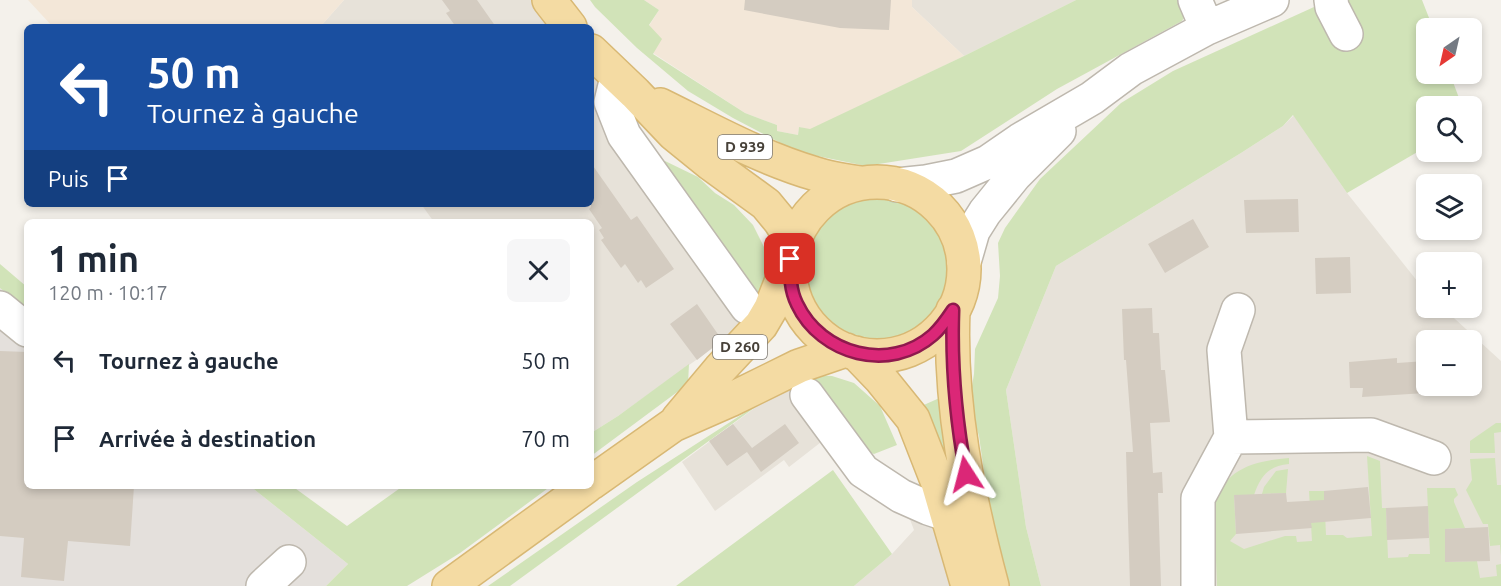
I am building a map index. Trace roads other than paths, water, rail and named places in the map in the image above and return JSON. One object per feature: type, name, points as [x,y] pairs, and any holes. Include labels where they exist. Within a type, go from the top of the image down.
[{"type":"main road","points":[[549,0],[568,24]]},
{"type":"main road","name":"D 939","points":[[594,54],[674,134],[766,204],[780,221],[792,251]]},
{"type":"main road","name":"D 939","points":[[626,85],[728,140],[817,175],[861,183]]},
{"type":"main road","points":[[851,352],[872,356],[888,355],[919,345],[933,336],[944,324],[960,293],[964,262],[953,227],[930,200],[897,184],[861,183],[839,191],[819,203],[800,228],[792,251],[790,282],[797,304],[809,323],[826,339],[851,352],[880,378],[913,419],[938,483],[968,586]]},
{"type":"main road","name":"D 260","points":[[673,425],[760,325],[771,308],[792,251]]},
{"type":"main road","points":[[953,310],[953,378],[963,456],[973,511],[992,586]]},
{"type":"main road","name":"D 260","points":[[594,481],[673,425],[799,366],[851,352]]},
{"type":"main road","points":[[449,586],[583,489]]},
{"type":"street","points":[[897,184],[926,182],[956,176],[988,162],[1020,140],[1092,98],[1201,14],[1272,0]]},
{"type":"street","points":[[1331,0],[1332,7],[1346,34]]},
{"type":"street","points":[[626,85],[611,102],[624,135],[747,307]]},
{"type":"street","points":[[964,262],[973,231],[985,212],[1015,175],[1092,98]]},
{"type":"street","points":[[0,308],[24,328]]},
{"type":"street","points":[[1198,586],[1198,498],[1231,437],[1224,350],[1238,310]]},
{"type":"street","points":[[807,395],[863,471],[901,496],[946,514]]},
{"type":"street","points":[[1231,437],[1371,435],[1434,459]]},
{"type":"street","points":[[262,586],[289,562]]}]
